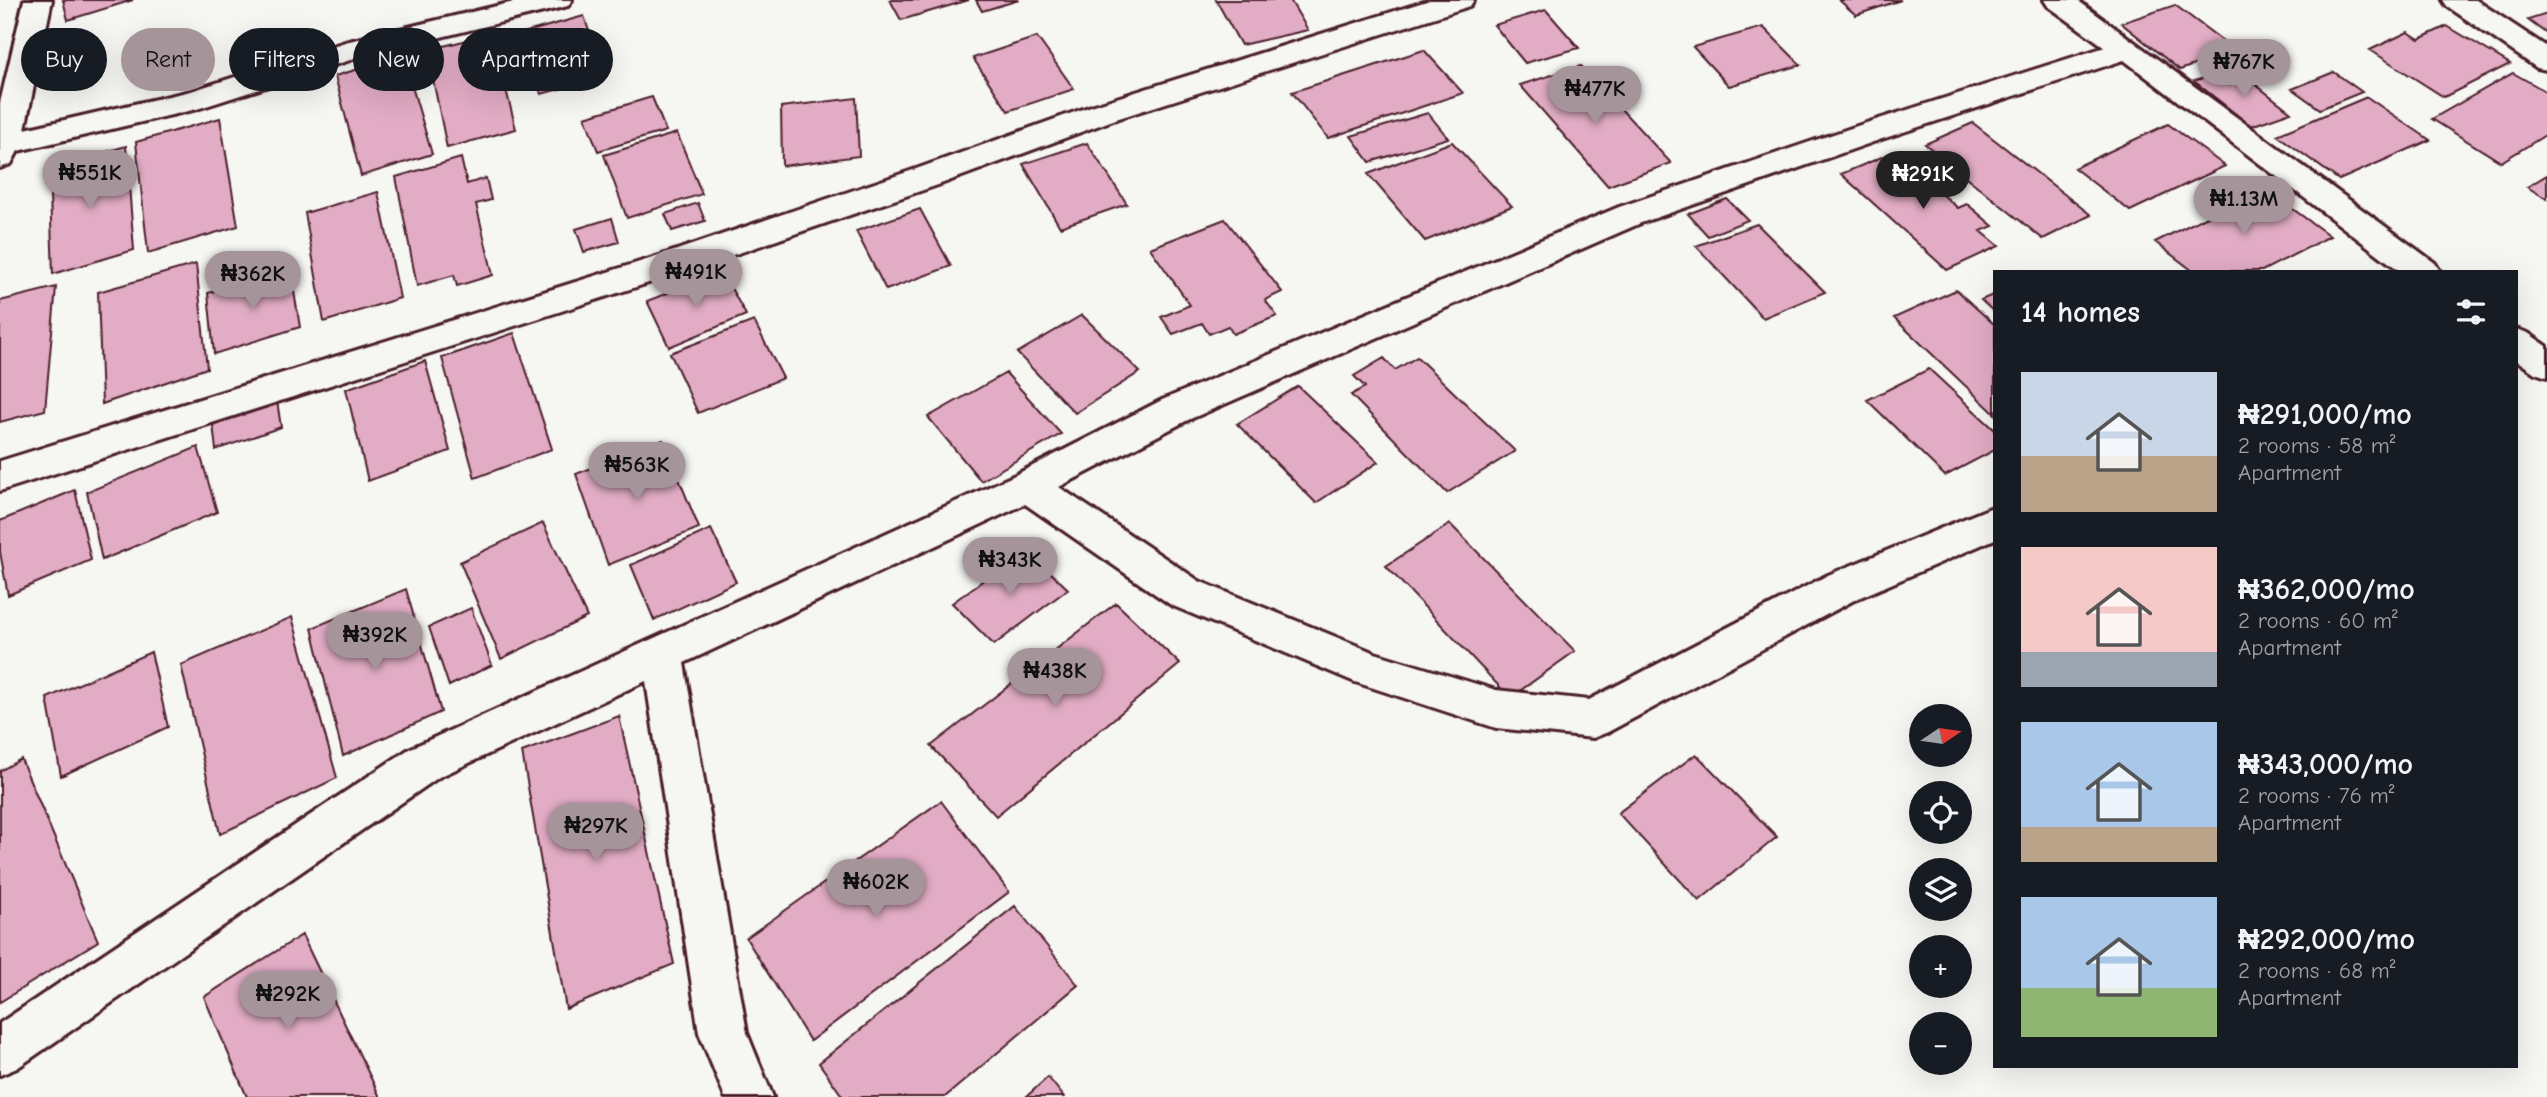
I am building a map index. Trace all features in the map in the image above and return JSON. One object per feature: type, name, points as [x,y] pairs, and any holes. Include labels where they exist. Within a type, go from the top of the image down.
[{"type":"street","points":[[38,0],[3,150],[197,99],[355,49],[558,0]]},
{"type":"street","points":[[0,475],[671,264],[927,177],[1105,112],[1460,0]]},
{"type":"street","points":[[2059,0],[2422,270]]},
{"type":"street","points":[[2457,0],[2547,61]]},
{"type":"street","points":[[0,1051],[424,763],[1028,486],[1175,410],[1630,215],[1871,132],[2128,49]]},
{"type":"street","points":[[2518,343],[2547,364]]},
{"type":"street","points":[[1028,486],[1185,593],[1197,598],[1369,668],[1496,709],[1593,719],[1842,587],[1993,523]]},
{"type":"street","points":[[662,654],[723,1033],[749,1097]]},
{"type":"building","points":[[63,0],[133,0],[68,20]]},
{"type":"building","points":[[890,0],[969,0],[901,20]]},
{"type":"building","points":[[976,0],[1019,0],[982,11]]},
{"type":"building","points":[[1216,0],[1290,0],[1308,30],[1241,45]]},
{"type":"building","points":[[1839,0],[1901,0],[1856,15]]},
{"type":"building","points":[[2175,5],[2235,50],[2180,70],[2121,23]]},
{"type":"building","points":[[1546,10],[1579,48],[1525,63],[1494,25]]},
{"type":"building","points":[[2547,14],[2547,34],[2528,20]]},
{"type":"building","points":[[584,16],[588,28],[541,28]]},
{"type":"building","points":[[2447,26],[2510,64],[2444,97],[2370,50],[2408,32],[2419,39]]},
{"type":"building","points":[[1763,27],[1801,65],[1729,86],[1693,47]]},
{"type":"building","points":[[1037,37],[1074,89],[1008,111],[973,58]]},
{"type":"building","points":[[458,42],[458,91],[506,91],[516,129],[447,148],[435,91],[444,91],[444,46]]},
{"type":"building","points":[[1424,50],[1463,93],[1328,138],[1292,92]]},
{"type":"building","points":[[1581,66],[1671,163],[1608,186],[1520,85]]},
{"type":"building","points":[[353,71],[353,91],[413,91],[432,154],[361,176],[339,91],[339,75]]},
{"type":"building","points":[[2334,72],[2362,92],[2320,109],[2292,89]]},
{"type":"building","points":[[2513,73],[2547,92],[2547,134],[2501,162],[2432,119]]},
{"type":"building","points":[[2215,74],[2229,85],[2247,78],[2291,112],[2251,126],[2194,81]]},
{"type":"building","points":[[652,97],[666,131],[598,151],[585,117]]},
{"type":"building","points":[[2367,97],[2430,140],[2339,180],[2277,135]]},
{"type":"building","points":[[856,98],[859,156],[782,166],[781,107]]},
{"type":"building","points":[[1428,113],[1448,138],[1370,162],[1351,136]]},
{"type":"building","points":[[220,118],[238,226],[148,253],[136,142]]},
{"type":"building","points":[[1973,123],[2091,215],[2043,239],[1925,144]]},
{"type":"building","points":[[2168,124],[2225,166],[2130,211],[2074,168]]},
{"type":"building","points":[[677,133],[702,194],[627,218],[604,155]]},
{"type":"building","points":[[1452,142],[1512,206],[1425,241],[1368,174]]},
{"type":"building","points":[[1087,143],[1127,204],[1060,227],[1023,164]]},
{"type":"building","points":[[126,146],[134,250],[53,274],[49,168]]},
{"type":"building","points":[[1894,152],[1958,208],[1967,204],[1993,226],[1981,231],[1999,246],[1947,270],[1841,174]]},
{"type":"building","points":[[461,158],[467,184],[486,178],[491,200],[476,204],[493,275],[457,286],[454,275],[417,286],[396,177]]},
{"type":"building","points":[[2547,175],[2547,199],[2527,187]]},
{"type":"building","points":[[2264,188],[2330,236],[2264,270],[2192,270],[2155,242]]},
{"type":"building","points":[[378,192],[400,298],[324,322],[305,213]]},
{"type":"building","points":[[1727,199],[1748,220],[1708,236],[1688,214]]},
{"type":"building","points":[[698,203],[705,221],[672,231],[665,214]]},
{"type":"building","points":[[920,209],[951,266],[886,290],[856,231]]},
{"type":"building","points":[[612,218],[619,242],[584,252],[576,229]]},
{"type":"building","points":[[1225,219],[1282,292],[1265,300],[1277,316],[1233,334],[1228,326],[1209,334],[1202,323],[1173,334],[1161,317],[1190,305],[1150,248]]},
{"type":"building","points":[[1757,224],[1825,292],[1763,318],[1696,246]]},
{"type":"building","points":[[196,264],[207,368],[102,404],[98,292]]},
{"type":"building","points":[[290,268],[300,327],[214,354],[208,293]]},
{"type":"building","points":[[722,272],[746,315],[669,347],[647,301]]},
{"type":"building","points":[[56,287],[45,410],[0,422],[0,301]]},
{"type":"building","points":[[1956,290],[1993,323],[1993,412],[1894,318]]},
{"type":"building","points":[[1993,295],[1993,311],[1981,300]]},
{"type":"building","points":[[1082,315],[1140,372],[1075,413],[1017,353]]},
{"type":"building","points":[[754,321],[783,378],[698,413],[670,353]]},
{"type":"building","points":[[514,333],[552,449],[475,478],[442,358]]},
{"type":"building","points":[[1417,357],[1515,451],[1447,493],[1351,395],[1365,387],[1354,376],[1384,358],[1395,370]]},
{"type":"building","points":[[425,361],[450,451],[368,481],[346,389]]},
{"type":"building","points":[[1929,369],[1993,428],[1993,451],[1945,476],[1867,400]]},
{"type":"building","points":[[1006,373],[1061,434],[981,481],[928,417]]},
{"type":"building","points":[[1298,386],[1378,462],[1316,503],[1237,424]]},
{"type":"building","points":[[276,394],[281,427],[216,450],[212,416]]},
{"type":"building","points":[[663,440],[699,528],[608,565],[576,474]]},
{"type":"building","points":[[198,447],[217,512],[102,560],[87,492]]},
{"type":"building","points":[[75,490],[91,560],[8,595],[0,552],[0,521]]},
{"type":"building","points":[[543,523],[587,617],[501,659],[460,562]]},
{"type":"building","points":[[1450,524],[1575,651],[1510,698],[1386,566]]},
{"type":"building","points":[[711,529],[736,582],[654,620],[631,565]]},
{"type":"building","points":[[1026,549],[1068,589],[994,645],[952,603]]},
{"type":"building","points":[[406,589],[441,712],[343,756],[312,628]]},
{"type":"building","points":[[1116,603],[1180,664],[996,816],[931,746]]},
{"type":"building","points":[[471,608],[492,665],[449,686],[429,627]]},
{"type":"building","points":[[292,617],[337,778],[220,834],[181,665]]},
{"type":"building","points":[[151,652],[168,727],[61,776],[47,698]]},
{"type":"building","points":[[619,716],[674,964],[566,1009],[522,752]]},
{"type":"building","points":[[1696,754],[1777,837],[1699,901],[1618,813]]},
{"type":"building","points":[[21,759],[98,941],[0,1002],[0,771]]},
{"type":"building","points":[[941,801],[1009,892],[810,1041],[746,938]]},
{"type":"building","points":[[1015,906],[1078,985],[945,1097],[843,1097],[819,1063]]},
{"type":"building","points":[[302,935],[380,1097],[247,1097],[204,997]]},
{"type":"building","points":[[1048,1077],[1064,1097],[1026,1097]]}]
